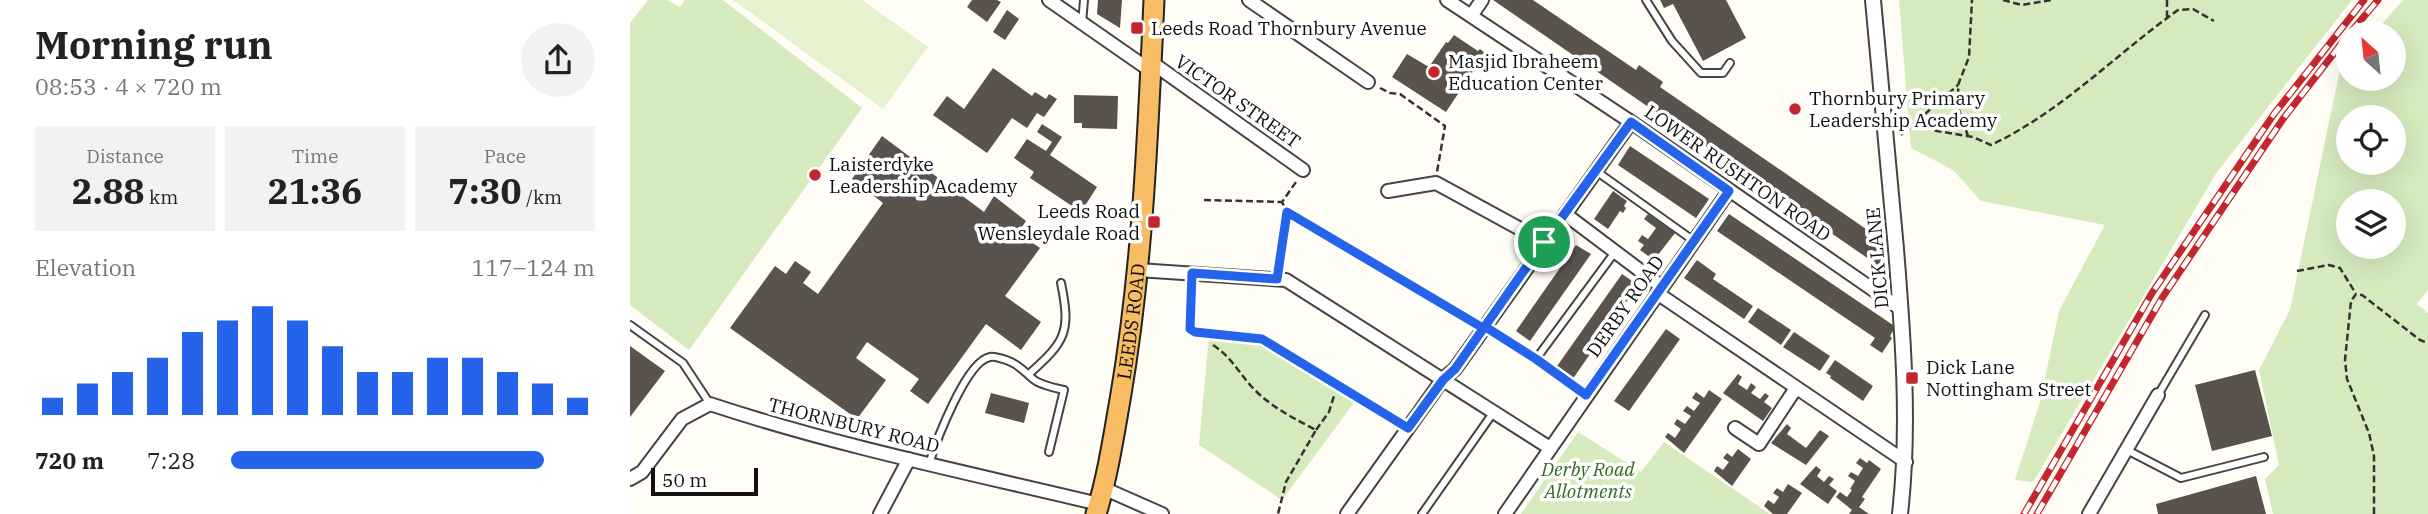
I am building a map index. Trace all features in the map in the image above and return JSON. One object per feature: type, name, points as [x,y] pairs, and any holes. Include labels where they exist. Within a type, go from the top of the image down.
[{"type":"highway","name":"LEEDS ROAD","points":[[1099,502],[1127,360],[1138,270],[1154,0]]},
{"type":"street","name":"VICTOR STREET","points":[[1049,0],[1303,170]]},
{"type":"street","points":[[1249,0],[1368,82]]},
{"type":"street","name":"LOWER RUSHTON ROAD","points":[[1447,0],[1631,122],[1901,309]]},
{"type":"street","points":[[1471,16],[1482,0]]},
{"type":"street","name":"DICK LANE","points":[[1873,0],[1901,309],[1906,462],[1900,514]]},
{"type":"street","points":[[1347,514],[1443,380],[1455,369],[1631,122]]},
{"type":"street","points":[[1388,191],[1436,183],[1544,242]]},
{"type":"street","name":"DERBY ROAD","points":[[1505,514],[1729,191]]},
{"type":"street","points":[[1565,214],[1659,290],[1796,388],[1906,462]]},
{"type":"street","points":[[1138,270],[1286,280],[1550,448]]},
{"type":"street","points":[[1735,428],[1759,444],[1796,388]]},
{"type":"street","points":[[2089,514],[2158,396]]},
{"type":"street","points":[[630,480],[642,472],[682,419],[710,404]]},
{"type":"street","name":"THORNBURY ROAD","points":[[710,404],[761,421],[929,464],[1162,514]]},
{"type":"street","points":[[880,514],[909,459]]},
{"type":"lane","points":[[1082,23],[1084,0]]},
{"type":"lane","points":[[1646,0],[1672,41],[1701,73],[1723,73],[1730,63]]},
{"type":"lane","points":[[1596,171],[1694,241]]},
{"type":"lane","points":[[1536,359],[1615,252]]},
{"type":"lane","points":[[1029,374],[1045,359],[1065,330],[1067,313],[1061,283]]},
{"type":"lane","points":[[2158,396],[2205,315]]},
{"type":"lane","points":[[630,325],[683,363],[710,404]]},
{"type":"lane","points":[[1484,327],[1536,359],[1586,395]]},
{"type":"lane","points":[[1195,332],[1262,339],[1408,428]]},
{"type":"lane","points":[[929,464],[942,425],[957,396],[980,362],[991,357],[1011,362],[1034,380],[1064,390],[1049,452]]},
{"type":"lane","points":[[1422,514],[1494,412]]},
{"type":"lane","points":[[2127,450],[2181,478],[2264,457]]},
{"type":"path","points":[[1968,136],[1959,110],[1958,85],[1969,57],[1972,0]]},
{"type":"path","points":[[2003,0],[2022,5],[2051,0]]},
{"type":"path","points":[[2167,0],[2167,18]]},
{"type":"path","points":[[1915,124],[1968,136],[1991,145],[2019,132],[2047,114],[2178,10],[2193,9],[2214,21]]},
{"type":"path","points":[[1368,82],[1390,93],[1400,94],[1445,126],[1436,183]]},
{"type":"path","points":[[1901,136],[1958,85]]},
{"type":"path","points":[[1282,202],[1303,170]]},
{"type":"path","points":[[1204,200],[1282,202]]},
{"type":"path","points":[[1282,202],[1287,212],[1484,327]]},
{"type":"path","points":[[1277,279],[1287,212]]},
{"type":"path","points":[[2297,271],[2329,265],[2340,268],[2356,294],[2362,295],[2420,340],[2428,343]]},
{"type":"path","points":[[1192,273],[1190,329],[1226,354],[1252,387],[1282,412],[1316,430]]},
{"type":"path","points":[[2356,294],[2351,301],[2345,360],[2347,379],[2370,433],[2374,456],[2374,514]]},
{"type":"path","points":[[1278,514],[1286,482],[1329,412],[1338,384]]},
{"type":"green space","points":[[648,0],[667,0],[680,7],[685,0],[723,0],[862,108],[689,350],[630,305],[630,23]]},
{"type":"green space","points":[[733,0],[862,0],[928,47],[883,109]]},
{"type":"green space","points":[[1899,0],[2352,0],[2217,172],[2033,482],[2015,480],[2040,402],[2059,311],[2105,225],[1981,201],[1953,170],[1911,148]]},
{"type":"green space","points":[[2403,0],[2428,0],[2428,290],[2417,304],[2428,313],[2428,514],[2273,514],[2265,479],[2279,465],[2259,370],[2290,310],[2336,88],[2336,91],[2406,91],[2406,21],[2385,21]]},
{"type":"green space","points":[[1209,336],[1262,342],[1356,400],[1282,500],[1199,445]]},
{"type":"green space","name":"Derby Road Allotments","points":[[1578,432],[1641,472],[1664,442],[1770,514],[1521,514]]},
{"type":"building","points":[[972,0],[1001,2],[987,22],[967,7]]},
{"type":"building","points":[[1098,0],[1122,0],[1120,28],[1097,14]]},
{"type":"building","points":[[1493,0],[1533,0],[1636,70],[1639,65],[1663,82],[1660,87],[1879,238],[1877,241],[1884,246],[1886,258],[1879,266]]},
{"type":"building","points":[[1660,0],[1726,0],[1746,38],[1703,61],[1673,4],[1664,8]]},
{"type":"building","points":[[1007,10],[1019,19],[1005,40],[993,32]]},
{"type":"building","name":"Masjid Ibraheem Education Center","points":[[1454,35],[1485,53],[1446,112],[1392,77],[1407,54],[1429,67]]},
{"type":"building","points":[[993,68],[1032,96],[1035,92],[1046,99],[1049,94],[1057,99],[1044,117],[1037,113],[1027,128],[1012,118],[987,153],[933,115],[947,96],[964,109]]},
{"type":"building","points":[[1074,95],[1118,96],[1117,129],[1082,128],[1082,123],[1074,123]]},
{"type":"building","points":[[1042,124],[1062,137],[1050,155],[1097,187],[1081,212],[1030,178],[1034,172],[1014,158],[1027,139],[1046,151],[1052,142],[1037,132]]},
{"type":"building","points":[[882,136],[984,212],[994,196],[1026,221],[1018,233],[1040,248],[1005,296],[1041,322],[1021,350],[986,324],[928,404],[910,391],[919,379],[867,342],[856,358],[886,380],[857,419],[730,328],[775,266],[786,274],[795,261],[811,272],[803,283],[818,294],[883,203],[852,179]]},
{"type":"building","points":[[1630,146],[1709,199],[1696,218],[1618,165]]},
{"type":"building","points":[[1613,191],[1627,201],[1623,213],[1620,211],[1608,229],[1594,219]]},
{"type":"building","points":[[1648,214],[1675,233],[1654,260],[1640,250],[1644,245],[1638,241],[1642,235],[1648,239],[1656,228],[1644,219]]},
{"type":"building","points":[[1729,214],[1893,325],[1890,336],[1892,338],[1882,353],[1870,345],[1875,338],[1717,231]]},
{"type":"building","points":[[1576,245],[1591,254],[1530,341],[1516,331]]},
{"type":"building","points":[[1697,260],[1716,274],[1713,279],[1753,306],[1744,319],[1684,278]]},
{"type":"building","points":[[1622,274],[1638,285],[1572,380],[1555,369]]},
{"type":"building","points":[[1758,308],[1791,330],[1781,345],[1748,322]]},
{"type":"building","points":[[1666,329],[1680,339],[1629,411],[1614,401]]},
{"type":"building","points":[[1794,332],[1830,356],[1820,371],[1783,347]]},
{"type":"building","points":[[630,346],[665,371],[630,417]]},
{"type":"building","points":[[1835,360],[1873,386],[1863,401],[1826,373]]},
{"type":"building","points":[[2255,370],[2272,436],[2212,451],[2195,385]]},
{"type":"building","points":[[1738,374],[1742,377],[1738,384],[1747,390],[1751,383],[1756,387],[1751,393],[1760,399],[1765,393],[1769,396],[1764,402],[1772,408],[1763,421],[1723,393]]},
{"type":"building","points":[[1709,390],[1722,399],[1684,453],[1665,437],[1668,433],[1675,438],[1681,429],[1674,424],[1677,419],[1685,424],[1691,416],[1683,411],[1687,406],[1694,411],[1700,403],[1692,398],[1696,392],[1704,398]]},
{"type":"building","points":[[991,393],[1029,403],[1024,423],[985,413]]},
{"type":"building","points":[[1787,424],[1791,428],[1787,434],[1806,448],[1820,430],[1829,436],[1806,465],[1771,443]]},
{"type":"building","points":[[1738,449],[1751,459],[1732,486],[1714,471],[1717,466],[1723,470],[1729,462],[1723,458],[1727,453],[1732,457]]},
{"type":"building","points":[[1860,458],[1867,463],[1869,460],[1881,469],[1862,497],[1865,499],[1859,507],[1869,514],[1849,514],[1852,510],[1836,497],[1840,492],[1847,497],[1852,490],[1850,489],[1855,481],[1848,476],[1851,472],[1858,476],[1863,468],[1856,463]]},
{"type":"building","points":[[1816,466],[1821,470],[1817,476],[1824,482],[1829,476],[1834,479],[1829,485],[1837,491],[1828,504],[1800,484]]},
{"type":"building","points":[[2256,476],[2266,514],[2158,514],[2156,504]]},
{"type":"building","points":[[1788,484],[1802,493],[1787,514],[1773,514],[1764,506],[1768,500],[1774,504],[1779,497],[1773,493],[1777,488],[1783,492]]},
{"type":"railway","points":[[2024,514],[2152,293],[2274,114],[2364,0]]},
{"type":"railway","points":[[2360,21],[2378,0]]},
{"type":"railway","points":[[2037,514],[2162,298],[2283,119],[2336,51]]},
{"type":"place","name":"Leeds Road Thornbury Avenue","points":[[1137,28]]},
{"type":"place","name":"Masjid Ibraheem Education Center","points":[[1434,72]]},
{"type":"place","name":"Thornbury Primary Leadership Academy","points":[[1795,109]]},
{"type":"place","name":"Laisterdyke Leadership Academy","points":[[815,175]]},
{"type":"place","name":"Leeds Road Wensleydale Road","points":[[1154,222]]},
{"type":"place","name":"Dick Lane Nottingham Street","points":[[1912,378]]},
{"type":"route","points":[[1544,242],[1483,328],[1455,369],[1443,380],[1408,428],[1262,339],[1195,332],[1190,329],[1192,273],[1277,279],[1287,212],[1443,306],[1483,328],[1484,326],[1536,359],[1586,395],[1729,191],[1631,122],[1544,242]]}]
